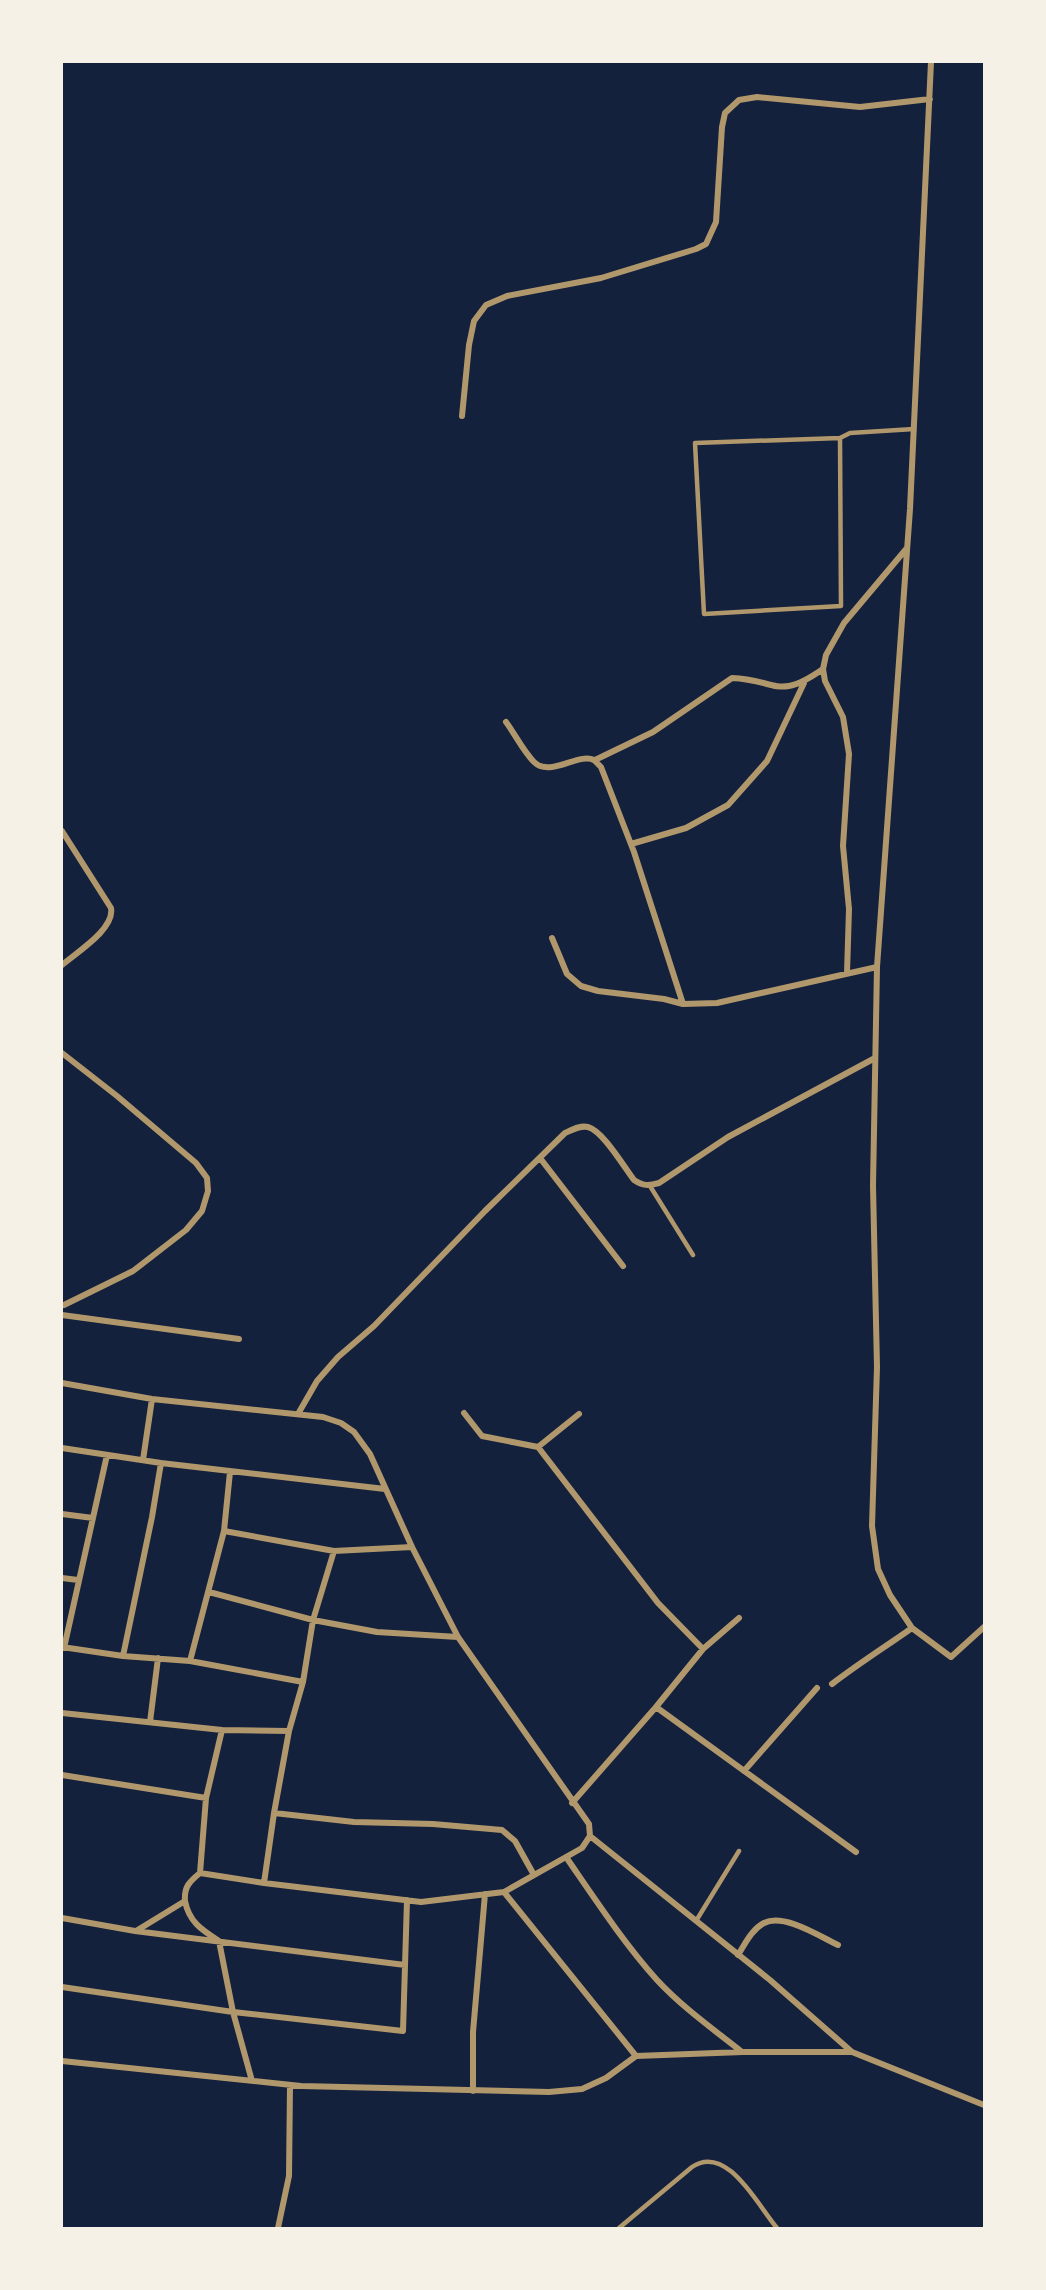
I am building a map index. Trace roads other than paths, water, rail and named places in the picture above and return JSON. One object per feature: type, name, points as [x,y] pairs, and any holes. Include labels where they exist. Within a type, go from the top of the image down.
[{"type":"street","points":[[932,62],[907,548],[877,967],[873,1186],[878,1368],[872,1526],[878,1569],[890,1595],[912,1628],[951,1657],[984,1626]]},
{"type":"street","points":[[462,416],[471,333],[474,321],[486,305],[507,296],[601,278],[706,244],[716,222],[722,127],[725,113],[740,100],[757,97],[860,107],[930,99]]},
{"type":"street","points":[[848,974],[849,909],[843,846],[849,754],[843,717],[825,681],[823,669],[826,655],[844,623],[907,548]]},
{"type":"street","points":[[506,722],[535,763],[545,767],[588,759],[595,760],[653,732],[732,678],[786,688],[804,683],[823,669]]},
{"type":"street","points":[[631,844],[686,828],[728,805],[767,761],[804,683]]},
{"type":"street","points":[[595,760],[601,767],[631,844],[683,1004]]},
{"type":"street","points":[[62,831],[112,913],[109,922],[99,934],[62,965]]},
{"type":"street","points":[[552,938],[567,974],[581,987],[598,992],[664,999],[683,1004],[717,1003],[877,967]]},
{"type":"street","points":[[62,1053],[196,1163],[207,1178],[208,1191],[202,1211],[186,1230],[133,1271],[63,1303],[71,1315]]},
{"type":"street","points":[[298,1414],[317,1381],[339,1357],[374,1326],[485,1210],[565,1133],[579,1127],[589,1127],[599,1134],[634,1180],[641,1185],[659,1183],[728,1137],[875,1058]]},
{"type":"street","points":[[540,1158],[623,1266]]},
{"type":"street","points":[[62,1315],[239,1339]]},
{"type":"street","points":[[62,1383],[152,1399],[323,1417],[341,1423],[354,1432],[370,1454],[412,1547],[458,1637],[572,1803],[589,1824],[590,1836],[582,1848],[504,1892],[421,1902],[200,1873]]},
{"type":"street","points":[[143,1460],[152,1399]]},
{"type":"street","points":[[464,1413],[482,1436],[538,1447],[658,1603],[703,1649]]},
{"type":"street","points":[[538,1447],[579,1414]]},
{"type":"street","points":[[62,1448],[230,1472],[386,1489]]},
{"type":"street","points":[[106,1455],[63,1647],[123,1656],[190,1661],[303,1682]]},
{"type":"street","points":[[123,1656],[152,1517],[160,1463]]},
{"type":"street","points":[[190,1661],[224,1531],[230,1472]]},
{"type":"street","points":[[62,1514],[93,1518]]},
{"type":"street","points":[[224,1531],[334,1551],[412,1547]]},
{"type":"street","points":[[264,1883],[274,1813],[290,1731],[303,1682],[313,1620],[334,1551]]},
{"type":"street","points":[[62,1578],[78,1580]]},
{"type":"street","points":[[209,1592],[313,1620],[377,1632],[458,1637]]},
{"type":"street","points":[[572,1803],[703,1649],[739,1618]]},
{"type":"street","points":[[832,1684],[912,1628]]},
{"type":"street","points":[[150,1722],[158,1658]]},
{"type":"street","points":[[744,1771],[817,1688]]},
{"type":"street","points":[[656,1707],[856,1852]]},
{"type":"street","points":[[62,1713],[222,1730],[290,1731]]},
{"type":"street","points":[[222,1730],[206,1798],[200,1873],[189,1882],[184,1892],[188,1914],[196,1925],[219,1941],[233,2012],[252,2081]]},
{"type":"street","points":[[62,1775],[206,1798]]},
{"type":"street","points":[[274,1813],[354,1822],[433,1824],[502,1830],[515,1841],[534,1875]]},
{"type":"street","points":[[590,1836],[738,1955],[852,2052],[984,2105]]},
{"type":"street","points":[[566,1857],[615,1929],[658,1981],[743,2052]]},
{"type":"street","points":[[504,1892],[636,2056]]},
{"type":"street","points":[[473,2091],[472,2032],[484,1894]]},
{"type":"street","points":[[62,1988],[233,2012],[403,2031],[407,1900]]},
{"type":"street","points":[[135,1931],[185,1902]]},
{"type":"street","points":[[62,1918],[135,1931],[405,1965]]},
{"type":"street","points":[[738,1955],[753,1932],[763,1923],[775,1919],[787,1921],[838,1945]]},
{"type":"street","points":[[62,2061],[290,2085],[549,2092],[582,2089],[606,2078],[636,2056],[743,2052],[852,2052]]},
{"type":"street","points":[[278,2229],[289,2176],[290,2085]]},
{"type":"lane","points":[[840,438],[841,606],[704,614],[695,443],[840,438],[850,433],[914,429]]},
{"type":"lane","points":[[650,1185],[693,1255]]},
{"type":"lane","points":[[696,1921],[739,1851]]},
{"type":"lane","points":[[619,2229],[698,2162],[710,2160],[721,2163],[739,2178],[777,2229]]}]
